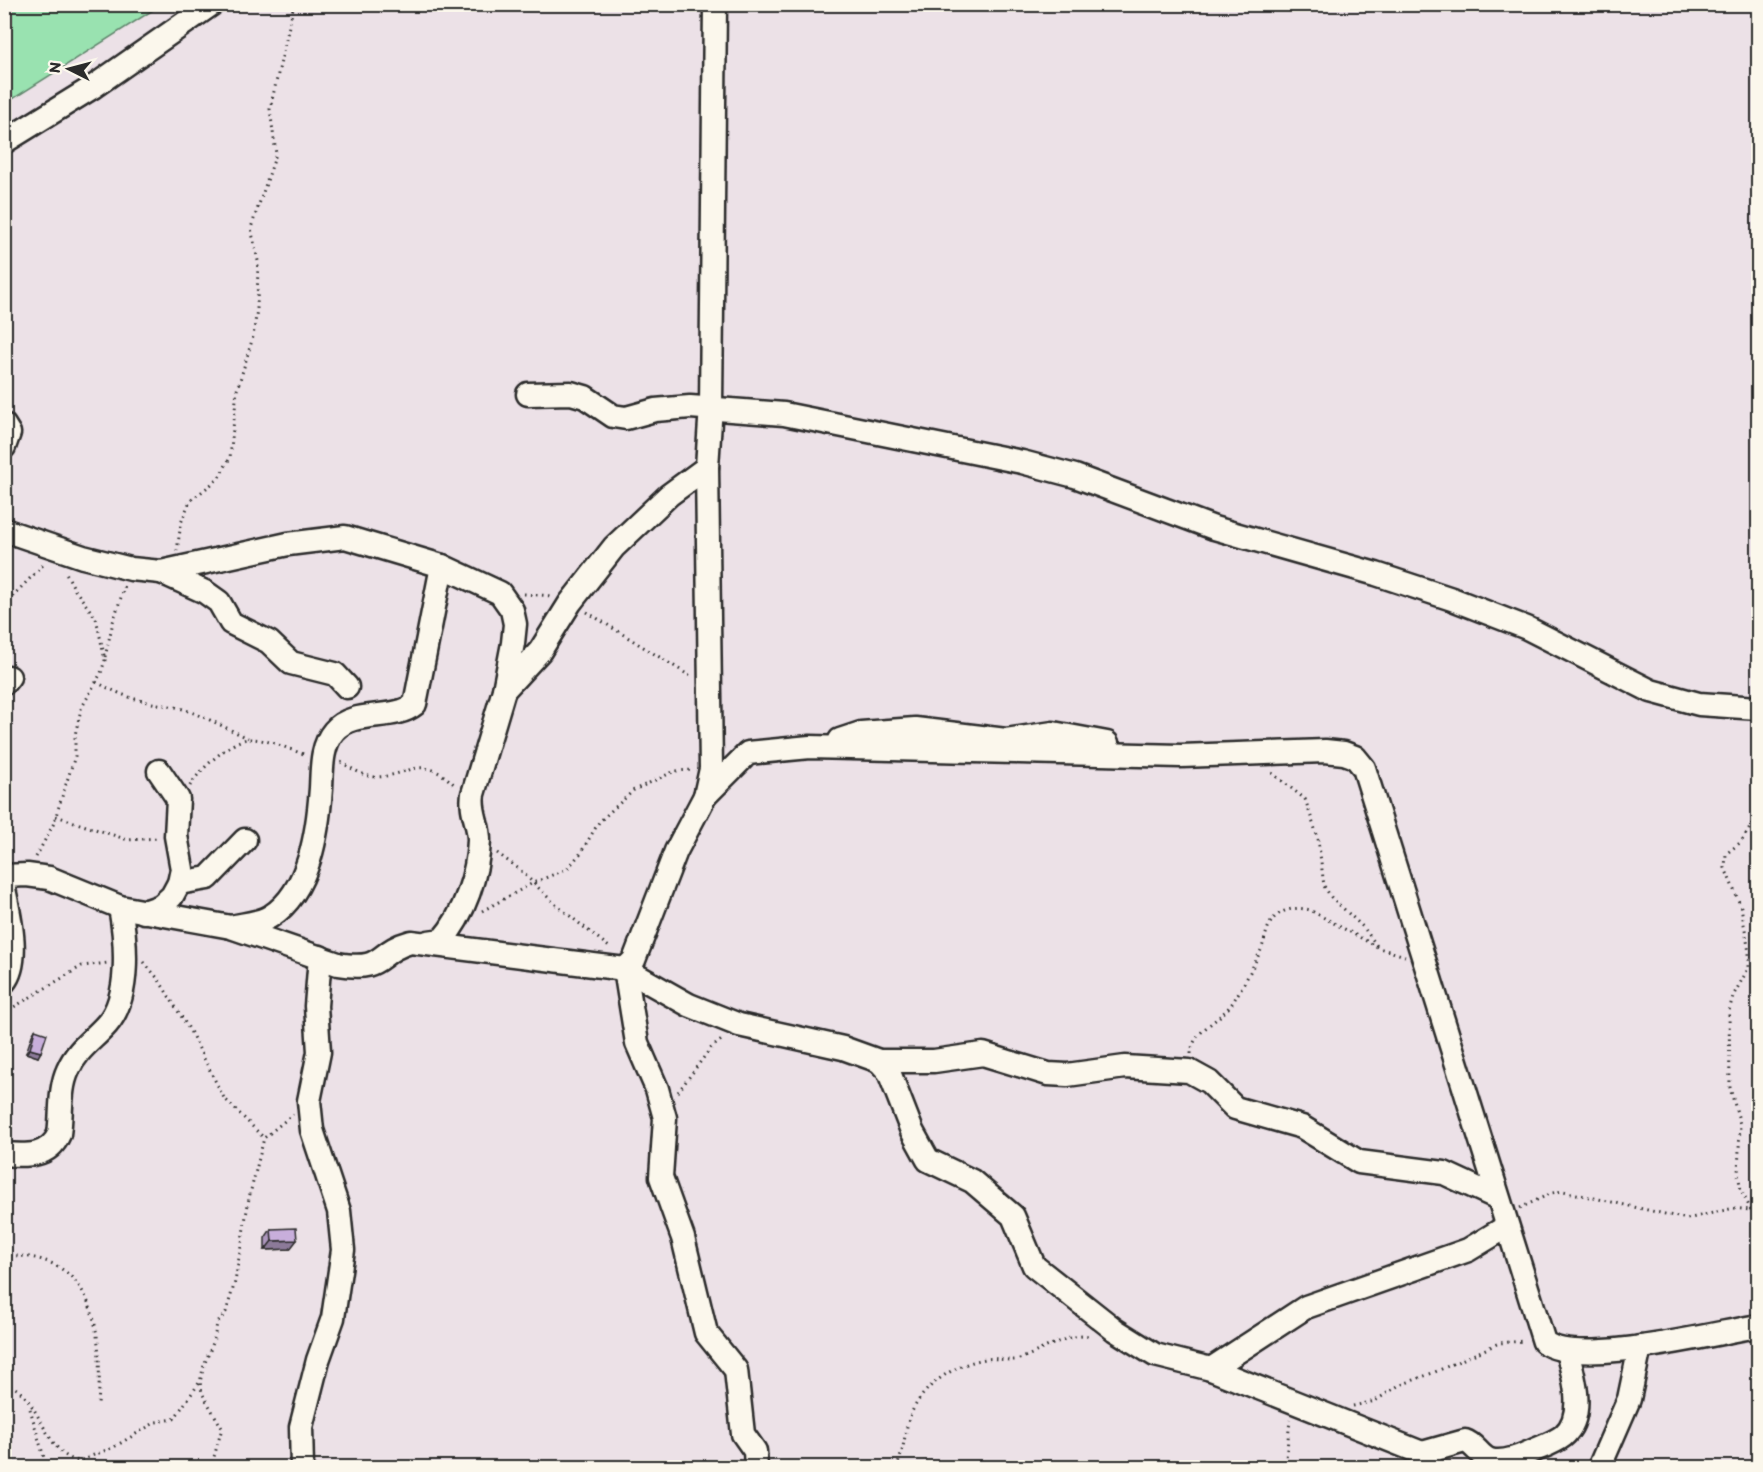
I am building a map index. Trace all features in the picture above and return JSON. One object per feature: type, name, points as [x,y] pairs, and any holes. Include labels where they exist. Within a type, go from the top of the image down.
[{"type":"street","points":[[4,142],[93,87],[212,4]]},
{"type":"street","points":[[715,4],[711,406],[707,467],[711,769],[705,796],[676,850],[630,965],[637,1043],[657,1089],[665,1118],[661,1177],[683,1238],[706,1333],[736,1370],[743,1434],[755,1451],[756,1467]]},
{"type":"street","points":[[528,394],[571,393],[585,397],[613,417],[626,418],[670,407],[711,406],[784,414],[949,445],[1075,476],[1214,528],[1376,574],[1452,599],[1527,628],[1651,691],[1699,704],[1758,708]]},
{"type":"street","points":[[4,425],[9,433],[4,447]]},
{"type":"street","points":[[504,690],[540,651],[570,603],[593,572],[639,521],[707,467]]},
{"type":"street","points":[[4,530],[59,549],[131,569],[161,572],[281,546],[345,537],[442,566],[500,592],[512,610],[515,624],[504,690],[476,782],[471,807],[479,840],[470,885],[452,929],[442,940],[428,942]]},
{"type":"street","points":[[231,927],[270,917],[286,902],[299,882],[315,839],[324,753],[335,729],[348,721],[406,711],[415,704],[442,566]]},
{"type":"street","points":[[161,572],[205,592],[219,602],[231,623],[269,642],[291,663],[335,674],[347,687]]},
{"type":"street","points":[[711,769],[748,753],[810,747],[1142,753],[1182,756],[1325,751],[1344,753],[1355,758],[1364,768],[1376,801],[1506,1227],[1544,1342],[1567,1352],[1640,1347],[1758,1326]]},
{"type":"street","points":[[705,796],[748,753]]},
{"type":"street","points":[[144,912],[161,906],[179,884],[182,869],[176,826],[179,807],[175,793],[159,771]]},
{"type":"street","points":[[179,884],[208,878],[245,840]]},
{"type":"street","points":[[4,876],[27,875],[50,878],[120,907],[231,927],[338,964],[367,966],[377,963],[396,946],[411,942],[428,942],[630,965],[688,1005],[739,1025],[843,1048],[879,1061],[934,1061],[982,1054],[1048,1074],[1067,1075],[1125,1067],[1189,1071],[1209,1082],[1235,1108],[1302,1127],[1359,1162],[1444,1173],[1498,1198]]},
{"type":"street","points":[[4,889],[12,938],[10,976],[4,982]]},
{"type":"street","points":[[4,1154],[39,1153],[56,1143],[60,1134],[67,1072],[83,1045],[114,1015],[126,952],[120,907]]},
{"type":"street","points":[[302,1467],[301,1427],[318,1360],[333,1318],[343,1250],[339,1211],[312,1130],[309,1101],[319,1052],[316,1006],[320,957]]},
{"type":"street","points":[[879,1061],[890,1072],[921,1151],[928,1160],[972,1181],[1013,1216],[1034,1266],[1115,1330],[1155,1355],[1211,1369],[1292,1400],[1332,1419],[1369,1430],[1427,1460],[1465,1441],[1483,1457],[1497,1464],[1550,1443],[1571,1427],[1576,1411],[1575,1382],[1567,1352]]},
{"type":"street","points":[[1211,1369],[1306,1307],[1468,1250],[1506,1227]]},
{"type":"street","points":[[1599,1467],[1607,1443],[1629,1399],[1640,1347]]},
{"type":"path","points":[[161,572],[176,553],[181,523],[190,501],[225,472],[230,458],[237,390],[253,337],[257,309],[258,261],[251,228],[276,154],[270,109],[294,4]]},
{"type":"path","points":[[4,605],[59,549]]},
{"type":"path","points":[[59,549],[65,573],[99,624],[105,660]]},
{"type":"path","points":[[27,875],[56,816],[75,756],[77,722],[105,660],[112,622],[131,569]]},
{"type":"path","points":[[500,592],[536,594],[570,603],[615,628],[710,689]]},
{"type":"path","points":[[96,682],[127,698],[162,707],[176,707],[250,738],[307,755],[324,753],[368,776],[376,777],[413,767],[423,767],[447,778],[471,807]]},
{"type":"path","points":[[179,807],[193,780],[203,768],[241,740],[250,738]]},
{"type":"path","points":[[1250,754],[1305,799],[1318,838],[1324,886],[1331,897],[1364,928],[1379,948]]},
{"type":"path","points":[[452,929],[533,883],[567,869],[580,854],[599,822],[634,790],[675,771],[711,769]]},
{"type":"path","points":[[1751,1210],[1741,1190],[1738,1174],[1740,1124],[1730,1088],[1729,1011],[1733,996],[1749,967],[1749,952],[1741,907],[1725,868],[1726,854],[1741,842],[1758,815]]},
{"type":"path","points":[[56,816],[128,840],[160,838],[178,843]]},
{"type":"path","points":[[479,840],[519,868],[533,883],[630,965]]},
{"type":"path","points":[[1189,1071],[1194,1041],[1232,1004],[1262,947],[1269,924],[1277,915],[1300,907],[1310,910],[1379,948],[1424,962]]},
{"type":"path","points":[[4,1013],[82,966],[126,952],[159,980],[189,1029],[224,1098],[264,1138]]},
{"type":"path","points":[[665,1118],[681,1085],[710,1049],[739,1025]]},
{"type":"path","points":[[4,1385],[16,1388],[62,1453],[78,1461],[114,1447],[156,1422],[174,1419],[200,1382],[213,1343],[215,1329],[226,1312],[235,1282],[249,1198],[264,1138],[309,1101]]},
{"type":"path","points":[[1498,1198],[1511,1209],[1517,1209],[1552,1193],[1576,1193],[1623,1206],[1693,1219],[1734,1208],[1758,1211]]},
{"type":"path","points":[[4,1256],[40,1259],[60,1269],[84,1291],[100,1342],[98,1405]]},
{"type":"path","points":[[896,1467],[909,1419],[917,1402],[942,1376],[987,1359],[1020,1359],[1051,1343],[1071,1337],[1097,1336]]},
{"type":"path","points":[[1332,1419],[1349,1407],[1375,1401],[1398,1386],[1499,1343],[1544,1342]]},
{"type":"path","points":[[200,1382],[202,1392],[222,1428],[211,1467]]},
{"type":"path","points":[[1285,1467],[1292,1400]]},
{"type":"path","points":[[28,1402],[46,1467]]},
{"type":"green space","points":[[5,4],[161,4],[161,5],[5,104]]},
{"type":"building","points":[[35,1030],[47,1034],[41,1052],[30,1049]]},
{"type":"building","points":[[296,1228],[297,1240],[272,1241],[271,1229]]}]
